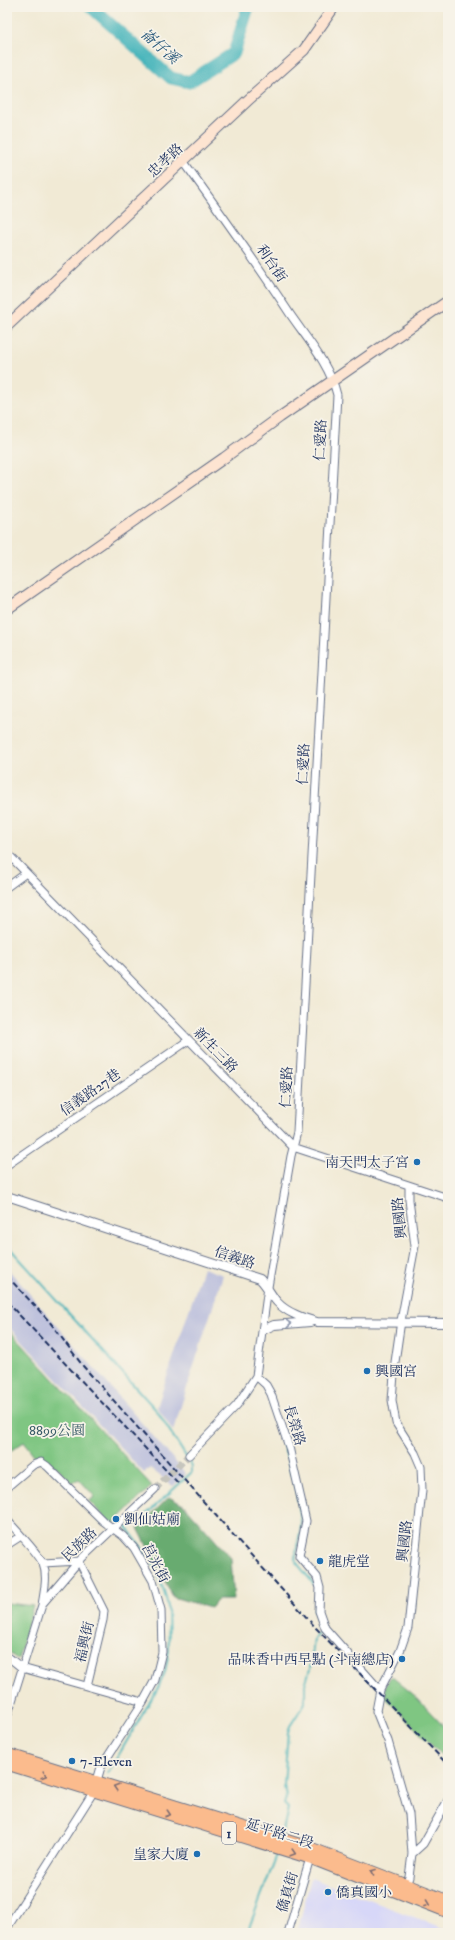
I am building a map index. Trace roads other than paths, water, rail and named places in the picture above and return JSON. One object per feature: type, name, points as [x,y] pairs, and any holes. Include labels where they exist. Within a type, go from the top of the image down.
[{"type":"main road","name":"忠孝路","points":[[7,326],[184,162],[251,97],[304,50],[334,7]]},
{"type":"main road","name":"仁愛路","points":[[7,609],[448,301]]},
{"type":"main road","name":"延平路二段","points":[[7,1754],[96,1786],[404,1890],[448,1901]]},
{"type":"main road","name":"延平路二段","points":[[7,1764],[96,1786],[308,1847],[404,1890],[448,1912]]},
{"type":"street","name":"利台街","points":[[184,162],[262,271],[333,381]]},
{"type":"street","name":"仁愛路","points":[[293,1147],[298,1124],[337,395],[333,381]]},
{"type":"street","name":"新生三路","points":[[7,853],[293,1147],[448,1198]]},
{"type":"street","points":[[7,887],[26,873]]},
{"type":"street","name":"信義路27巷","points":[[7,1165],[189,1040]]},
{"type":"street","points":[[189,1455],[237,1405],[256,1376],[268,1287],[293,1147]]},
{"type":"street","name":"興國路","points":[[404,1890],[409,1877],[412,1854],[409,1814],[388,1741],[376,1711],[380,1690],[400,1651],[408,1628],[422,1490],[421,1466],[415,1453],[400,1432],[392,1409],[395,1362],[415,1246],[409,1200],[409,1186]]},
{"type":"street","name":"信義路","points":[[7,1196],[213,1262],[260,1279],[268,1287],[278,1303],[294,1314],[317,1322],[448,1323]]},
{"type":"street","points":[[263,1330],[274,1324],[317,1322]]},
{"type":"street","name":"長榮路","points":[[256,1376],[266,1385],[271,1394],[289,1447],[306,1521],[299,1556],[317,1577],[320,1588],[319,1611],[325,1628],[380,1690]]},
{"type":"street","name":"莒光街","points":[[7,1487],[33,1465],[41,1462],[47,1466],[103,1521],[123,1536],[143,1560],[154,1581],[161,1610],[162,1652],[155,1680],[143,1702],[101,1767],[96,1786],[7,1928]]},
{"type":"street","name":"民族路","points":[[42,1605],[79,1561],[155,1489]]},
{"type":"street","points":[[7,1520],[43,1563],[45,1590],[42,1605],[7,1717]]},
{"type":"street","points":[[7,1545],[21,1536]]},
{"type":"street","points":[[43,1563],[79,1561]]},
{"type":"street","name":"福興街","points":[[79,1561],[104,1611],[87,1686]]},
{"type":"street","points":[[7,1656],[22,1668],[143,1702]]},
{"type":"street","points":[[412,1854],[423,1844],[448,1800]]},
{"type":"street","name":"僑真街","points":[[288,1933],[310,1858]]},
{"type":"waterway","name":"崙仔溪","points":[[91,7],[171,78],[189,82],[234,53],[248,7]]},
{"type":"waterway","points":[[7,1245],[157,1411],[192,1466],[192,1472],[149,1512],[127,1528],[152,1561],[164,1591],[168,1607],[169,1650],[165,1672],[158,1688],[108,1773]]},
{"type":"waterway","points":[[274,1414],[297,1495],[301,1527],[296,1552],[296,1562],[317,1588]]},
{"type":"waterway","points":[[282,1836],[288,1808],[284,1804],[286,1798],[284,1785],[288,1732],[290,1726],[305,1703],[305,1685],[310,1669],[314,1639],[321,1630],[314,1610],[316,1600]]},
{"type":"waterway","points":[[247,1933],[278,1852]]},
{"type":"tunnel","points":[[155,1489],[189,1455]]},
{"type":"railway","points":[[7,1276],[49,1321],[83,1366],[316,1628],[448,1765]]},
{"type":"railway","points":[[7,1302],[180,1485]]},
{"type":"place","name":"南天門太子宮","points":[[417,1162]]},
{"type":"place","name":"興國宮","points":[[367,1371]]},
{"type":"place","name":"劉仙姑廟","points":[[116,1519]]},
{"type":"place","name":"龍虎堂","points":[[320,1561]]},
{"type":"place","name":"品味香中西早點 (斗南總店)","points":[[402,1659]]},
{"type":"place","name":"7-Eleven","points":[[72,1761]]},
{"type":"place","name":"皇家大廈","points":[[197,1854]]},
{"type":"place","name":"僑真國小","points":[[328,1892]]},
{"type":"park label","name":"8899公園","points":[[57,1430]]}]
